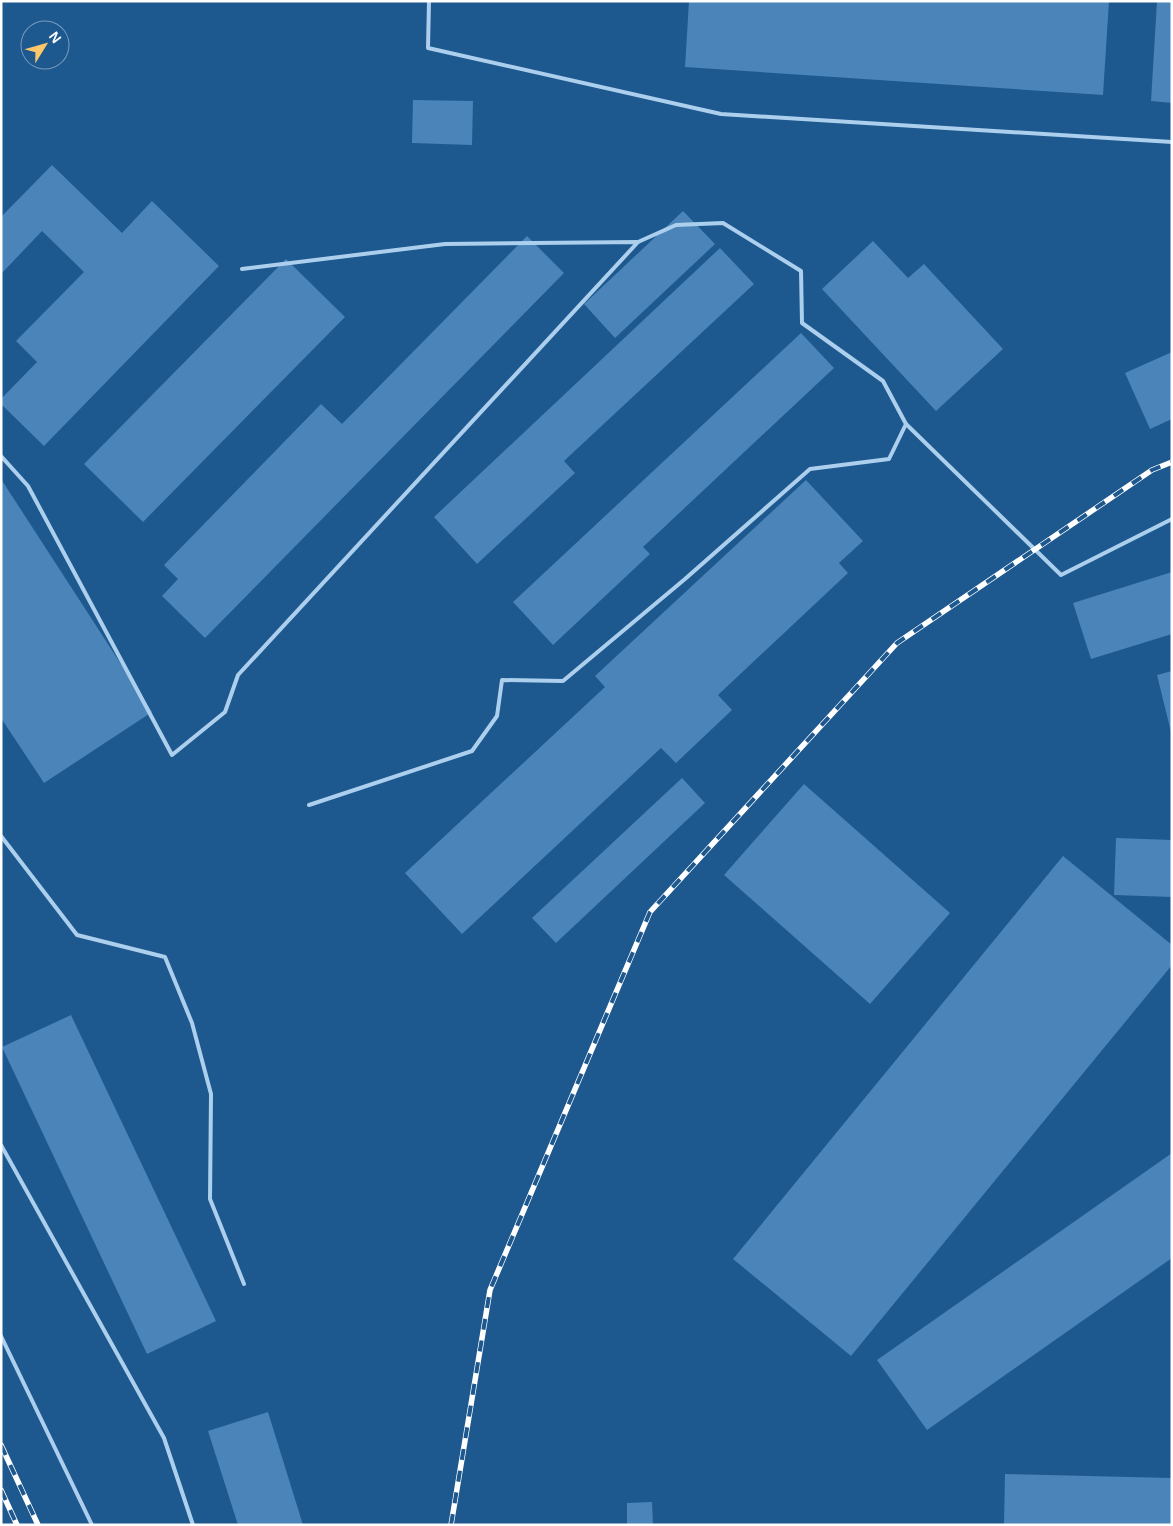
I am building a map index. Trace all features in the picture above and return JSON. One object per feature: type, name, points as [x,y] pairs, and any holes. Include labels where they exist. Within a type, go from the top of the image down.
[{"type":"lane","points":[[429,1],[428,48],[721,114],[1172,142]]},
{"type":"lane","points":[[1,456],[28,486],[172,755],[225,712],[238,675],[638,242],[676,225],[724,222],[801,271],[802,323],[883,382],[906,424],[1061,575],[1172,519]]},
{"type":"lane","points":[[242,269],[445,244],[638,242]]},
{"type":"lane","points":[[309,805],[472,751],[497,716],[502,680],[563,681],[685,579],[810,470],[889,459],[906,424]]},
{"type":"lane","points":[[1,836],[78,935],[165,957],[192,1023],[210,1094],[210,1200],[244,1284]]},
{"type":"lane","points":[[1,1145],[164,1438],[193,1525]]},
{"type":"lane","points":[[1,1336],[92,1525]]},
{"type":"building","points":[[689,1],[1109,1],[1103,95],[685,67]]},
{"type":"building","points":[[1157,1],[1172,1],[1172,103],[1151,101]]},
{"type":"building","points":[[413,100],[473,101],[472,145],[412,143]]},
{"type":"building","points":[[52,165],[122,233],[152,201],[219,266],[44,446],[1,404],[1,399],[37,362],[16,341],[84,272],[42,231],[1,274],[1,217]]},
{"type":"building","points":[[683,211],[715,244],[615,338],[584,304]]},
{"type":"building","points":[[527,236],[564,273],[205,638],[162,596],[178,579],[164,565],[321,404],[342,424]]},
{"type":"building","points":[[873,241],[908,278],[924,264],[1003,349],[936,411],[822,289]]},
{"type":"building","points":[[720,248],[754,284],[564,461],[575,473],[477,564],[434,517]]},
{"type":"building","points":[[286,259],[345,317],[143,522],[84,464]]},
{"type":"building","points":[[801,333],[834,368],[643,547],[650,554],[553,645],[513,602]]},
{"type":"building","points":[[1172,352],[1172,419],[1150,429],[1125,373]]},
{"type":"building","points":[[1,479],[152,712],[44,783],[1,718]]},
{"type":"building","points":[[806,480],[863,541],[839,563],[848,573],[718,695],[732,710],[676,763],[661,748],[462,934],[405,873],[605,687],[595,676]]},
{"type":"building","points":[[1172,572],[1172,634],[1091,659],[1073,603]]},
{"type":"building","points":[[1172,671],[1172,732],[1171,732],[1157,675]]},
{"type":"building","points":[[682,778],[705,803],[556,943],[532,918]]},
{"type":"building","points":[[804,784],[950,913],[870,1004],[724,875]]},
{"type":"building","points":[[1116,838],[1172,840],[1172,897],[1114,895]]},
{"type":"building","points":[[1063,856],[1172,945],[1172,965],[851,1356],[733,1259]]},
{"type":"building","points":[[71,1015],[216,1321],[147,1354],[2,1047]]},
{"type":"building","points":[[1172,1153],[1172,1258],[927,1430],[877,1360]]},
{"type":"building","points":[[268,1412],[303,1525],[238,1525],[208,1431]]},
{"type":"building","points":[[1005,1474],[1172,1478],[1172,1525],[1004,1525]]},
{"type":"building","points":[[652,1502],[653,1525],[627,1525],[627,1503]]},
{"type":"railway","points":[[451,1525],[490,1290],[650,912],[897,643],[1152,470],[1172,462]]},
{"type":"railway","points":[[1,1445],[38,1525]]},
{"type":"railway","points":[[1,1490],[17,1525]]}]
